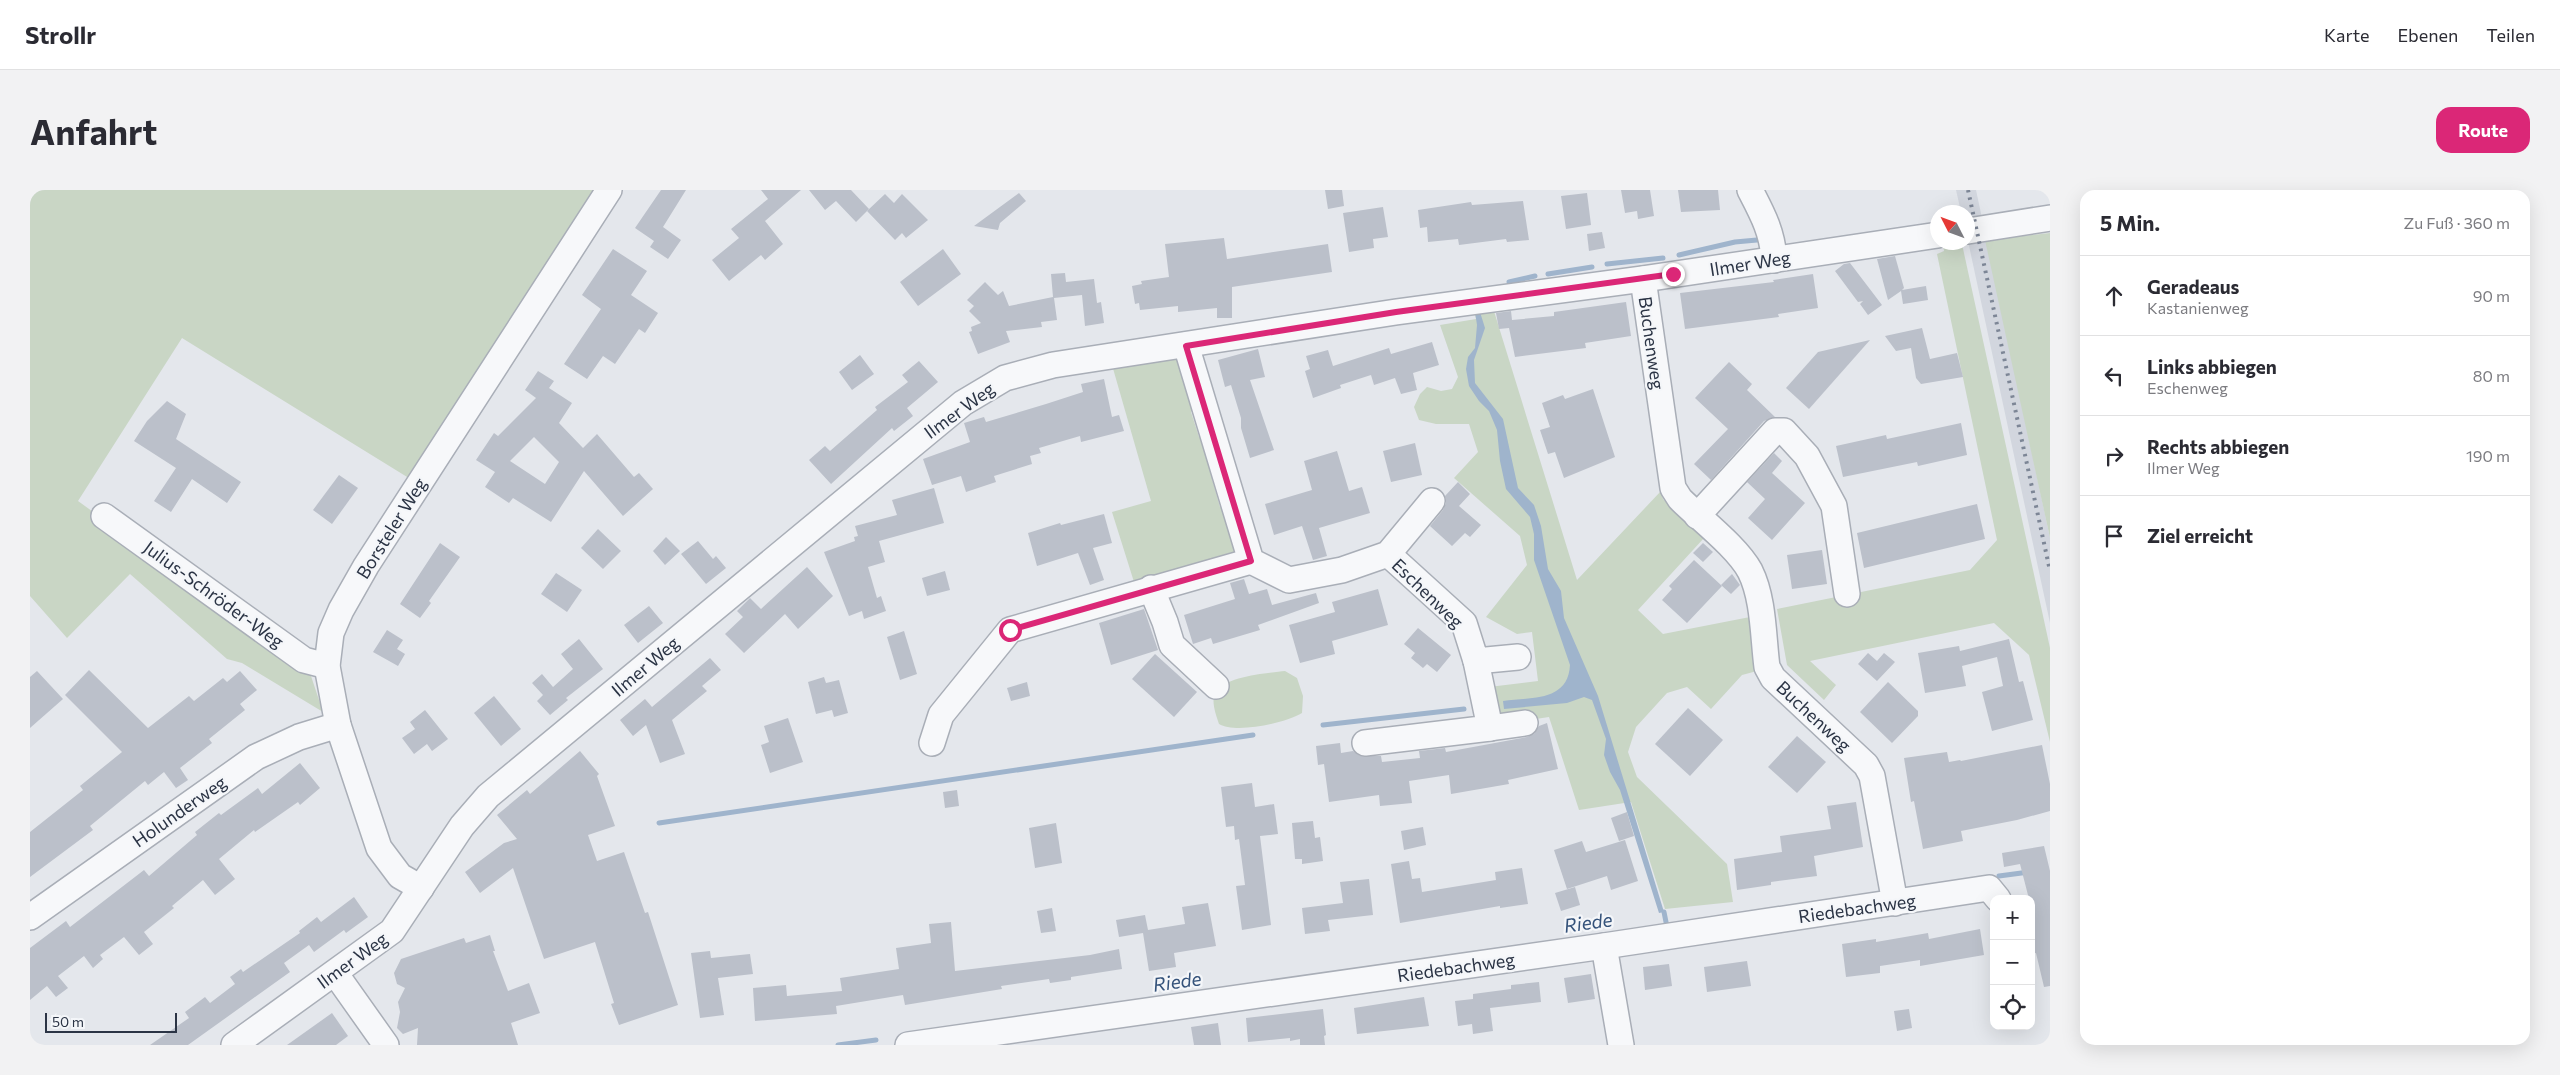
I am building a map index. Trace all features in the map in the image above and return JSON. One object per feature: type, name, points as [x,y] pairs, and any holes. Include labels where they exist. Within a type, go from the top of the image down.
[{"type":"street","name":"Borsteler Weg","points":[[421,888],[400,876],[379,848],[338,725],[327,666],[332,633],[341,610],[366,566],[609,190]]},
{"type":"street","points":[[1750,190],[1766,220],[1774,244],[1774,260]]},
{"type":"street","points":[[1975,230],[2050,218]]},
{"type":"street","name":"Ilmer Weg","points":[[234,1045],[392,931],[462,826],[488,796],[963,403],[1005,378],[1053,366],[1396,312],[1643,279],[1930,236]]},
{"type":"street","name":"Buchenweg","points":[[1643,279],[1670,477],[1680,499],[1742,559],[1750,572],[1756,588],[1767,667],[1773,678],[1866,765],[1872,776],[1895,903]]},
{"type":"street","points":[[932,743],[941,715],[1010,630],[1251,561],[1186,346]]},
{"type":"street","points":[[1697,516],[1775,431],[1784,431],[1807,456],[1834,506],[1847,594]]},
{"type":"street","name":"Eschenweg","points":[[1251,561],[1290,580],[1342,570],[1388,554],[1432,501]]},
{"type":"street","name":"Julius-Schröder-Weg","points":[[104,516],[304,660],[327,666]]},
{"type":"street","name":"Eschenweg","points":[[1388,554],[1464,623],[1476,661],[1490,728]]},
{"type":"street","points":[[1152,588],[1172,646],[1216,686]]},
{"type":"street","points":[[1476,661],[1518,657]]},
{"type":"street","points":[[1365,743],[1525,723]]},
{"type":"street","name":"Holunderweg","points":[[30,917],[256,757],[298,737],[338,725]]},
{"type":"street","name":"Riedebachweg","points":[[908,1045],[1604,946],[1989,888],[1995,895]]},
{"type":"street","points":[[1604,946],[1621,1045]]},
{"type":"street","points":[[335,973],[386,1045]]},
{"type":"shaded area","points":[[1956,190],[1976,190],[2050,538],[2050,623],[1970,250],[1975,250],[1975,205],[1959,205]]},
{"type":"green space","points":[[30,190],[601,190],[412,480],[182,338],[78,501],[308,667],[323,712],[242,663],[227,659],[130,574],[67,638],[30,596]]},
{"type":"green space","points":[[2050,233],[2050,538],[1985,240]]},
{"type":"green space","points":[[1963,250],[2050,648],[2050,742],[2029,655],[1994,623],[1810,661],[1836,685],[1824,700],[1787,665],[1777,609],[1970,570],[1997,540],[1937,254],[1944,251]]},
{"type":"green space","points":[[1493,308],[1577,580],[1661,491],[1663,499],[1704,538],[1638,610],[1663,634],[1750,617],[1757,671],[1742,675],[1711,709],[1687,687],[1667,693],[1636,727],[1628,752],[1637,777],[1727,864],[1733,902],[1665,909],[1631,802],[1579,810],[1549,717],[1515,722],[1494,722],[1489,687],[1538,681],[1532,632],[1517,634],[1486,617],[1527,565],[1520,536],[1454,478],[1478,452],[1469,424],[1436,424],[1419,420],[1414,407],[1420,394],[1427,387],[1441,391],[1452,389],[1458,377],[1440,325],[1476,319],[1474,311]]},
{"type":"green space","points":[[1178,353],[1194,408],[1191,412],[1199,437],[1204,439],[1215,474],[1212,479],[1220,507],[1225,510],[1236,551],[1134,582],[1112,512],[1151,501],[1112,365]]},
{"type":"green space","points":[[1285,671],[1297,678],[1303,696],[1302,713],[1273,724],[1249,728],[1227,727],[1219,724],[1214,708],[1214,697],[1220,687],[1247,676]]},
{"type":"water","points":[[1475,312],[1480,312],[1485,328],[1474,360],[1475,383],[1503,419],[1518,488],[1534,505],[1541,526],[1548,569],[1561,591],[1564,618],[1598,696],[1664,912],[1659,913],[1620,790],[1610,772],[1604,755],[1606,739],[1592,700],[1584,697],[1567,703],[1504,709],[1503,701],[1536,698],[1555,692],[1563,686],[1568,677],[1570,665],[1534,560],[1534,534],[1530,517],[1506,489],[1500,461],[1497,430],[1489,411],[1479,401],[1469,386],[1466,369],[1468,357],[1475,348],[1477,325]]},
{"type":"building","points":[[661,190],[686,190],[663,227],[681,240],[668,259],[650,247],[654,241],[635,228]]},
{"type":"building","points":[[761,190],[801,190],[765,221],[783,244],[765,260],[761,255],[729,281],[712,260],[739,238],[731,229],[768,199]]},
{"type":"building","points":[[809,190],[851,190],[869,209],[856,222],[836,201],[825,210]]},
{"type":"building","points":[[1325,190],[1342,190],[1344,206],[1328,209]]},
{"type":"building","points":[[1621,190],[1650,190],[1654,216],[1638,219],[1637,211],[1625,213]]},
{"type":"building","points":[[1678,190],[1718,190],[1720,210],[1681,212]]},
{"type":"building","points":[[1019,193],[1026,201],[1000,223],[998,230],[974,226]]},
{"type":"building","points":[[1587,193],[1591,225],[1566,229],[1561,196]]},
{"type":"building","points":[[885,194],[894,203],[902,194],[928,220],[906,238],[902,233],[895,240],[867,211]]},
{"type":"building","points":[[1523,201],[1529,240],[1507,242],[1506,239],[1459,245],[1458,239],[1428,242],[1427,227],[1420,228],[1418,210],[1471,202],[1472,205]]},
{"type":"building","points":[[1383,207],[1388,237],[1373,239],[1374,248],[1349,252],[1343,213]]},
{"type":"building","points":[[1602,232],[1605,248],[1589,251],[1587,234]]},
{"type":"building","points":[[1224,238],[1227,259],[1328,244],[1332,272],[1232,287],[1232,318],[1217,318],[1217,308],[1178,312],[1178,306],[1140,310],[1139,303],[1135,304],[1132,286],[1142,284],[1141,281],[1169,277],[1165,244]]},
{"type":"building","points":[[613,249],[647,271],[631,295],[658,313],[645,333],[639,329],[615,364],[603,356],[587,379],[564,364],[601,309],[582,295]]},
{"type":"building","points":[[943,249],[961,274],[918,306],[900,282]]},
{"type":"building","points":[[1895,256],[1904,288],[1902,290],[1926,286],[1928,300],[1903,304],[1901,291],[1888,300],[1877,259]]},
{"type":"building","points":[[1850,263],[1882,305],[1868,315],[1860,304],[1863,301],[1858,302],[1835,271],[1844,264]]},
{"type":"building","points":[[1065,273],[1066,282],[1094,279],[1097,303],[1101,302],[1104,323],[1085,326],[1082,295],[1054,298],[1057,320],[1041,322],[1042,327],[1006,331],[1010,342],[978,354],[969,332],[972,331],[971,327],[981,323],[969,311],[974,306],[967,300],[985,282],[998,295],[1003,291],[1009,306],[1053,297],[1051,274]]},
{"type":"building","points":[[1813,274],[1818,308],[1778,314],[1779,317],[1685,329],[1680,293],[1774,282],[1773,280]]},
{"type":"building","points":[[1626,302],[1631,336],[1585,343],[1586,348],[1515,357],[1509,328],[1499,329],[1496,313],[1511,311],[1512,320],[1554,316],[1554,312]]},
{"type":"building","points":[[1922,328],[1930,359],[1957,353],[1963,377],[1921,384],[1916,378],[1911,348],[1896,351],[1885,336]]},
{"type":"building","points":[[1870,340],[1809,409],[1786,388],[1818,352]]},
{"type":"building","points":[[1432,342],[1439,365],[1413,373],[1417,390],[1401,394],[1395,378],[1374,385],[1371,375],[1340,385],[1341,388],[1313,398],[1305,371],[1310,369],[1306,356],[1328,350],[1333,366],[1389,348],[1391,354]]},
{"type":"building","points":[[1258,349],[1265,377],[1250,380],[1274,450],[1250,458],[1231,385],[1225,387],[1218,360]]},
{"type":"building","points":[[860,355],[874,374],[852,390],[839,372]]},
{"type":"building","points":[[919,361],[938,382],[907,408],[913,416],[894,431],[892,428],[831,484],[809,460],[825,446],[830,451],[877,410],[875,407],[908,382],[902,375]]},
{"type":"building","points":[[1729,362],[1752,384],[1747,390],[1775,417],[1764,421],[1711,480],[1694,464],[1728,429],[1695,398]]},
{"type":"building","points":[[538,371],[554,381],[549,388],[572,403],[559,423],[583,448],[597,434],[634,477],[639,473],[653,489],[623,516],[584,471],[551,522],[513,498],[509,503],[485,487],[495,472],[476,460],[494,433],[498,436],[536,398],[525,390]],"holes":[[[534,437],[559,462],[545,484],[510,461]]]},
{"type":"building","points":[[1104,379],[1112,417],[1119,415],[1124,431],[1081,442],[1080,436],[1039,448],[1041,453],[1030,456],[1032,464],[994,476],[996,482],[966,492],[961,476],[932,485],[923,459],[970,442],[964,423],[984,417],[986,422],[1046,404],[1083,392],[1081,384]]},
{"type":"building","points":[[1593,389],[1615,457],[1564,478],[1555,452],[1548,454],[1540,430],[1550,427],[1542,403],[1563,395],[1565,399]]},
{"type":"building","points":[[167,401],[186,414],[176,439],[241,482],[227,503],[192,479],[171,512],[154,501],[176,468],[134,441],[147,421]]},
{"type":"building","points":[[1961,423],[1967,455],[1918,466],[1917,462],[1843,477],[1836,446],[1886,435],[1887,439]]},
{"type":"building","points":[[1415,443],[1422,475],[1391,482],[1383,451]]},
{"type":"building","points":[[1337,451],[1349,491],[1362,487],[1370,513],[1319,528],[1327,556],[1313,560],[1302,526],[1274,535],[1265,504],[1312,490],[1304,461]]},
{"type":"building","points":[[1774,453],[1782,461],[1772,473],[1805,503],[1772,540],[1748,518],[1765,499],[1747,482]]},
{"type":"building","points":[[339,475],[358,488],[332,524],[313,510]]},
{"type":"building","points":[[1458,482],[1470,494],[1459,506],[1481,525],[1470,537],[1465,533],[1452,546],[1430,526],[1443,510],[1446,503],[1445,496]]},
{"type":"building","points":[[934,488],[944,523],[879,541],[885,562],[868,567],[877,598],[881,596],[886,611],[864,619],[862,611],[849,616],[824,552],[855,541],[854,537],[858,536],[855,526],[897,515],[892,500]]},
{"type":"building","points":[[1977,504],[1985,539],[1864,568],[1857,533]]},
{"type":"building","points":[[1104,514],[1112,543],[1093,548],[1104,580],[1090,585],[1078,553],[1037,566],[1028,533],[1060,523],[1061,525]]},
{"type":"building","points":[[598,529],[621,551],[603,569],[581,548]]},
{"type":"building","points":[[666,537],[680,551],[665,565],[653,551]]},
{"type":"building","points":[[698,541],[713,559],[716,556],[726,568],[706,584],[681,554]]},
{"type":"building","points":[[440,543],[460,557],[429,601],[431,603],[420,618],[400,604]]},
{"type":"building","points":[[1703,543],[1713,552],[1703,562],[1693,553]]},
{"type":"building","points":[[1822,550],[1827,584],[1792,589],[1787,555]]},
{"type":"building","points":[[1694,560],[1722,586],[1687,623],[1662,600],[1672,589],[1669,586]]},
{"type":"building","points":[[807,567],[833,596],[798,629],[785,614],[744,653],[725,634],[743,617],[737,611],[750,598],[761,609]]},
{"type":"building","points":[[945,571],[950,590],[927,596],[922,578]]},
{"type":"building","points":[[556,573],[582,590],[567,612],[541,594]]},
{"type":"building","points":[[1732,574],[1740,585],[1731,594],[1721,585]]},
{"type":"building","points":[[1244,579],[1249,594],[1267,589],[1272,605],[1316,593],[1319,603],[1258,625],[1260,630],[1213,644],[1211,638],[1193,644],[1184,615],[1235,599],[1230,583]]},
{"type":"building","points":[[1378,589],[1388,625],[1332,641],[1335,654],[1300,663],[1289,625],[1335,612],[1332,602]]},
{"type":"building","points":[[649,606],[663,623],[638,643],[624,625]]},
{"type":"building","points":[[1144,609],[1158,650],[1111,665],[1099,623]]},
{"type":"building","points":[[1418,628],[1451,655],[1437,672],[1427,664],[1423,668],[1411,658],[1415,653],[1404,644]]},
{"type":"building","points":[[387,630],[403,640],[397,649],[405,654],[398,666],[373,652]]},
{"type":"building","points":[[904,631],[917,674],[900,680],[887,637]]},
{"type":"building","points":[[579,639],[603,669],[566,698],[568,700],[550,715],[537,701],[543,695],[532,683],[542,674],[553,687],[573,669],[561,654]]},
{"type":"building","points":[[2009,639],[2019,682],[2023,681],[2033,720],[1992,731],[1982,692],[2003,686],[1997,657],[1962,666],[1966,686],[1925,693],[1918,653],[1959,646],[1960,651]]},
{"type":"building","points":[[1868,653],[1877,661],[1884,653],[1895,662],[1877,681],[1858,664]]},
{"type":"building","points":[[1155,654],[1197,692],[1174,717],[1132,679]]},
{"type":"building","points":[[710,658],[721,670],[702,686],[707,691],[672,720],[685,754],[660,763],[646,725],[633,736],[620,720],[645,699],[652,707]]},
{"type":"building","points":[[89,670],[148,728],[189,696],[194,701],[223,678],[227,682],[240,671],[257,690],[240,704],[245,710],[209,739],[212,743],[180,768],[188,780],[176,788],[164,772],[148,785],[145,781],[90,826],[93,830],[30,877],[30,832],[83,790],[80,786],[122,752],[65,695]]},
{"type":"building","points":[[37,671],[63,699],[30,728],[30,677]]},
{"type":"building","points":[[824,677],[826,683],[839,680],[848,713],[834,717],[832,710],[816,714],[808,682]]},
{"type":"building","points":[[1027,682],[1030,696],[1011,701],[1007,688]]},
{"type":"building","points":[[1888,682],[1918,711],[1918,716],[1892,743],[1860,712]]},
{"type":"building","points":[[494,696],[521,729],[501,746],[474,713]]},
{"type":"building","points":[[1688,708],[1723,740],[1690,776],[1655,744]]},
{"type":"building","points":[[425,710],[448,739],[432,751],[427,744],[414,754],[402,738],[415,729],[410,722]]},
{"type":"building","points":[[788,718],[803,762],[770,773],[761,745],[769,742],[764,726]]},
{"type":"building","points":[[1547,723],[1558,769],[1508,780],[1509,784],[1451,794],[1449,775],[1409,781],[1412,803],[1380,806],[1379,795],[1329,802],[1324,764],[1318,765],[1316,746],[1340,743],[1341,753],[1353,751],[1360,756],[1381,756],[1382,762],[1420,758],[1419,751],[1445,748],[1446,752],[1527,737],[1534,734],[1539,726]]},
{"type":"building","points":[[1797,736],[1826,762],[1797,793],[1768,767]]},
{"type":"building","points":[[2042,745],[2050,784],[2050,811],[2017,820],[1961,831],[1963,841],[1923,849],[1914,801],[1911,802],[1904,758],[1947,752],[1949,762],[1961,761]]},
{"type":"building","points":[[580,751],[599,774],[597,776],[615,826],[588,835],[597,861],[624,852],[645,913],[648,912],[678,1005],[619,1025],[611,1004],[614,1003],[595,942],[544,959],[513,868],[480,893],[465,872],[504,843],[517,839],[497,815],[527,790],[530,794]]},
{"type":"building","points":[[300,763],[320,788],[300,805],[298,802],[255,832],[254,830],[219,859],[235,879],[215,895],[203,880],[172,906],[174,908],[144,932],[153,944],[139,955],[124,937],[100,955],[103,959],[93,968],[84,956],[58,976],[68,988],[56,997],[47,986],[30,1000],[30,948],[66,921],[70,927],[144,870],[149,876],[197,835],[195,832],[219,813],[221,815],[258,788],[262,794]]},
{"type":"building","points":[[1252,783],[1255,807],[1274,804],[1278,834],[1260,836],[1271,925],[1242,930],[1236,886],[1245,885],[1239,839],[1235,840],[1234,826],[1226,827],[1221,787]]},
{"type":"building","points":[[957,790],[959,806],[945,808],[943,792]]},
{"type":"building","points":[[1856,802],[1863,847],[1814,856],[1817,876],[1771,882],[1771,885],[1737,890],[1734,859],[1782,852],[1780,836],[1831,829],[1827,806]]},
{"type":"building","points":[[1627,812],[1634,836],[1619,841],[1611,818]]},
{"type":"building","points":[[1313,821],[1315,838],[1320,837],[1323,861],[1302,864],[1302,859],[1295,859],[1292,823]]},
{"type":"building","points":[[1056,823],[1062,863],[1035,868],[1029,828]]},
{"type":"building","points":[[1423,827],[1426,845],[1404,850],[1401,831]]},
{"type":"building","points":[[1625,840],[1638,881],[1611,890],[1607,876],[1567,889],[1554,850],[1582,841],[1586,852]]},
{"type":"building","points":[[2044,846],[2050,871],[2050,986],[2044,987],[2035,953],[2035,895],[2028,895],[2020,864],[2004,867],[2002,853]]},
{"type":"building","points":[[1409,861],[1412,879],[1420,878],[1422,892],[1496,880],[1495,872],[1522,868],[1528,904],[1500,908],[1500,906],[1400,923],[1391,864]]},
{"type":"building","points":[[1369,879],[1373,915],[1328,920],[1330,931],[1305,934],[1302,908],[1343,903],[1340,882]]},
{"type":"building","points":[[1575,887],[1580,905],[1561,911],[1555,893]]},
{"type":"building","points":[[354,897],[368,917],[346,933],[344,930],[314,952],[309,945],[284,963],[290,972],[188,1045],[150,1045],[189,1018],[185,1012],[205,997],[210,1003],[235,984],[230,977],[241,969],[243,972],[300,933],[299,931],[317,917],[321,922]]},
{"type":"building","points":[[1208,903],[1216,946],[1174,953],[1176,967],[1149,971],[1143,933],[1119,937],[1116,920],[1145,915],[1148,930],[1185,924],[1182,907]]},
{"type":"building","points":[[1052,908],[1056,931],[1041,933],[1037,911]]},
{"type":"building","points":[[951,922],[955,971],[1090,955],[1119,949],[1122,969],[1071,977],[1071,980],[1050,983],[1049,979],[1001,986],[1002,989],[905,1005],[903,995],[836,1006],[837,1014],[755,1021],[753,988],[786,985],[787,996],[842,991],[840,978],[899,969],[896,948],[931,943],[929,924]]},
{"type":"building","points":[[1980,929],[1984,955],[1920,966],[1920,960],[1880,966],[1880,973],[1846,977],[1842,944],[1876,939],[1876,942],[1928,933],[1929,939]]},
{"type":"building","points":[[490,935],[495,951],[493,951],[508,991],[529,983],[540,1013],[511,1023],[518,1045],[417,1045],[418,1028],[403,1034],[397,1028],[400,1012],[398,1002],[405,988],[397,984],[394,973],[401,959],[464,938],[466,943]]},
{"type":"building","points":[[710,951],[711,958],[750,954],[753,974],[718,978],[724,1015],[700,1018],[691,953]]},
{"type":"building","points":[[1747,961],[1751,986],[1707,992],[1704,967]]},
{"type":"building","points":[[1669,964],[1672,986],[1645,990],[1643,967]]},
{"type":"building","points":[[1591,974],[1595,999],[1568,1003],[1564,978]]},
{"type":"building","points":[[1539,982],[1541,1002],[1490,1008],[1493,1031],[1473,1034],[1472,1024],[1458,1026],[1455,1001],[1473,999],[1473,994],[1511,989],[1511,985]]},
{"type":"building","points":[[1424,997],[1429,1026],[1357,1034],[1354,1008]]},
{"type":"building","points":[[1323,1009],[1326,1035],[1324,1036],[1325,1045],[1300,1045],[1300,1039],[1290,1041],[1290,1038],[1248,1042],[1246,1018]]},
{"type":"building","points":[[1909,1009],[1912,1028],[1897,1031],[1894,1011]]},
{"type":"building","points":[[332,1013],[348,1036],[336,1045],[287,1045]]},
{"type":"building","points":[[1218,1023],[1221,1045],[1194,1045],[1191,1027]]},
{"type":"waterway","points":[[1679,255],[1735,242],[1757,240]]},
{"type":"waterway","points":[[1607,264],[1663,258]]},
{"type":"waterway","points":[[1548,274],[1592,267]]},
{"type":"waterway","points":[[1509,282],[1535,276]]},
{"type":"waterway","points":[[1323,725],[1464,709]]},
{"type":"waterway","points":[[659,823],[1253,735]]},
{"type":"waterway","name":"Riede","points":[[1999,876],[2029,872]]},
{"type":"waterway","points":[[1664,912],[1667,927]]},
{"type":"waterway","name":"Riede","points":[[838,1045],[876,1040]]},
{"type":"railway","points":[[1968,190],[2050,571]]},
{"type":"route","points":[[1010,630],[1251,561],[1186,346],[1396,312],[1670,276],[1673,274]]}]
